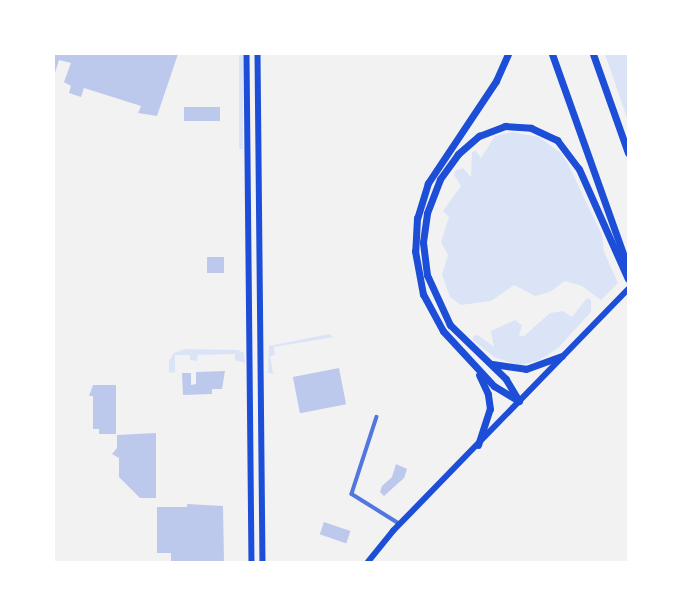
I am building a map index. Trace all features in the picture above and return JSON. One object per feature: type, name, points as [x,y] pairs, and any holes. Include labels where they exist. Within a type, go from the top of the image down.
[{"type":"highway","points":[[508,54],[496,81],[432,175],[416,226],[415,259],[423,294],[438,324],[497,389],[519,401]]},
{"type":"highway","points":[[552,54],[628,268]]},
{"type":"highway","points":[[593,54],[628,153]]},
{"type":"highway","points":[[519,401],[512,387],[489,363],[459,337],[441,312],[429,282],[423,251],[426,220],[437,186],[458,154],[479,136],[505,126],[525,126],[545,133],[563,145],[579,168],[628,279]]},
{"type":"highway","points":[[464,354],[481,379],[490,400],[488,418],[478,444]]},
{"type":"highway","points":[[489,363],[526,369],[562,356]]},
{"type":"main road","points":[[247,54],[252,562]]},
{"type":"main road","points":[[258,54],[263,562]]},
{"type":"main road","points":[[368,562],[400,524],[628,289]]},
{"type":"street","points":[[377,417],[352,494],[400,524]]},
{"type":"shaded area","points":[[239,54],[243,54],[243,149],[239,149]]},
{"type":"shaded area","points":[[605,54],[628,54],[628,121]]},
{"type":"shaded area","points":[[512,132],[539,137],[561,153],[568,164],[602,235],[604,252],[618,283],[601,300],[582,286],[565,281],[550,292],[535,296],[514,285],[491,301],[461,305],[450,297],[442,275],[448,255],[441,242],[449,217],[443,211],[461,186],[454,175],[455,171],[463,168],[471,177],[472,152],[476,151],[481,158],[495,136]]},
{"type":"shaded area","points":[[587,298],[591,300],[591,312],[558,348],[538,361],[520,365],[512,363],[494,357],[473,340],[473,336],[478,335],[494,347],[491,331],[515,320],[522,325],[519,336],[524,336],[550,313],[563,311],[572,317]]},
{"type":"shaded area","points":[[329,334],[334,337],[274,347],[275,355],[270,356],[273,373],[278,374],[268,373],[269,346]]},
{"type":"shaded area","points":[[185,349],[238,350],[244,353],[245,363],[235,360],[235,354],[198,355],[197,361],[190,360],[190,355],[175,355],[175,372],[169,373],[169,361],[174,353]]},
{"type":"building","points":[[54,54],[178,54],[157,116],[138,113],[141,106],[84,88],[81,97],[69,93],[71,86],[64,82],[71,63],[59,60],[54,76]]},
{"type":"building","points":[[184,107],[220,107],[220,121],[184,121]]},
{"type":"building","points":[[207,257],[224,257],[224,273],[207,273]]},
{"type":"building","points":[[339,368],[346,404],[300,413],[293,377]]},
{"type":"building","points":[[225,371],[222,389],[212,389],[212,394],[183,395],[182,373],[191,373],[191,385],[196,384],[196,372]]},
{"type":"building","points":[[93,385],[116,385],[116,434],[99,434],[99,429],[93,429],[93,396],[89,396]]},
{"type":"building","points":[[156,433],[156,498],[140,498],[119,477],[119,458],[112,454],[117,448],[117,435]]},
{"type":"building","points":[[396,464],[407,469],[404,478],[384,496],[380,492],[382,486],[392,477]]},
{"type":"building","points":[[187,504],[223,506],[224,562],[171,562],[171,553],[157,553],[157,507],[187,507]]},
{"type":"building","points":[[324,522],[350,531],[346,543],[320,534]]}]
